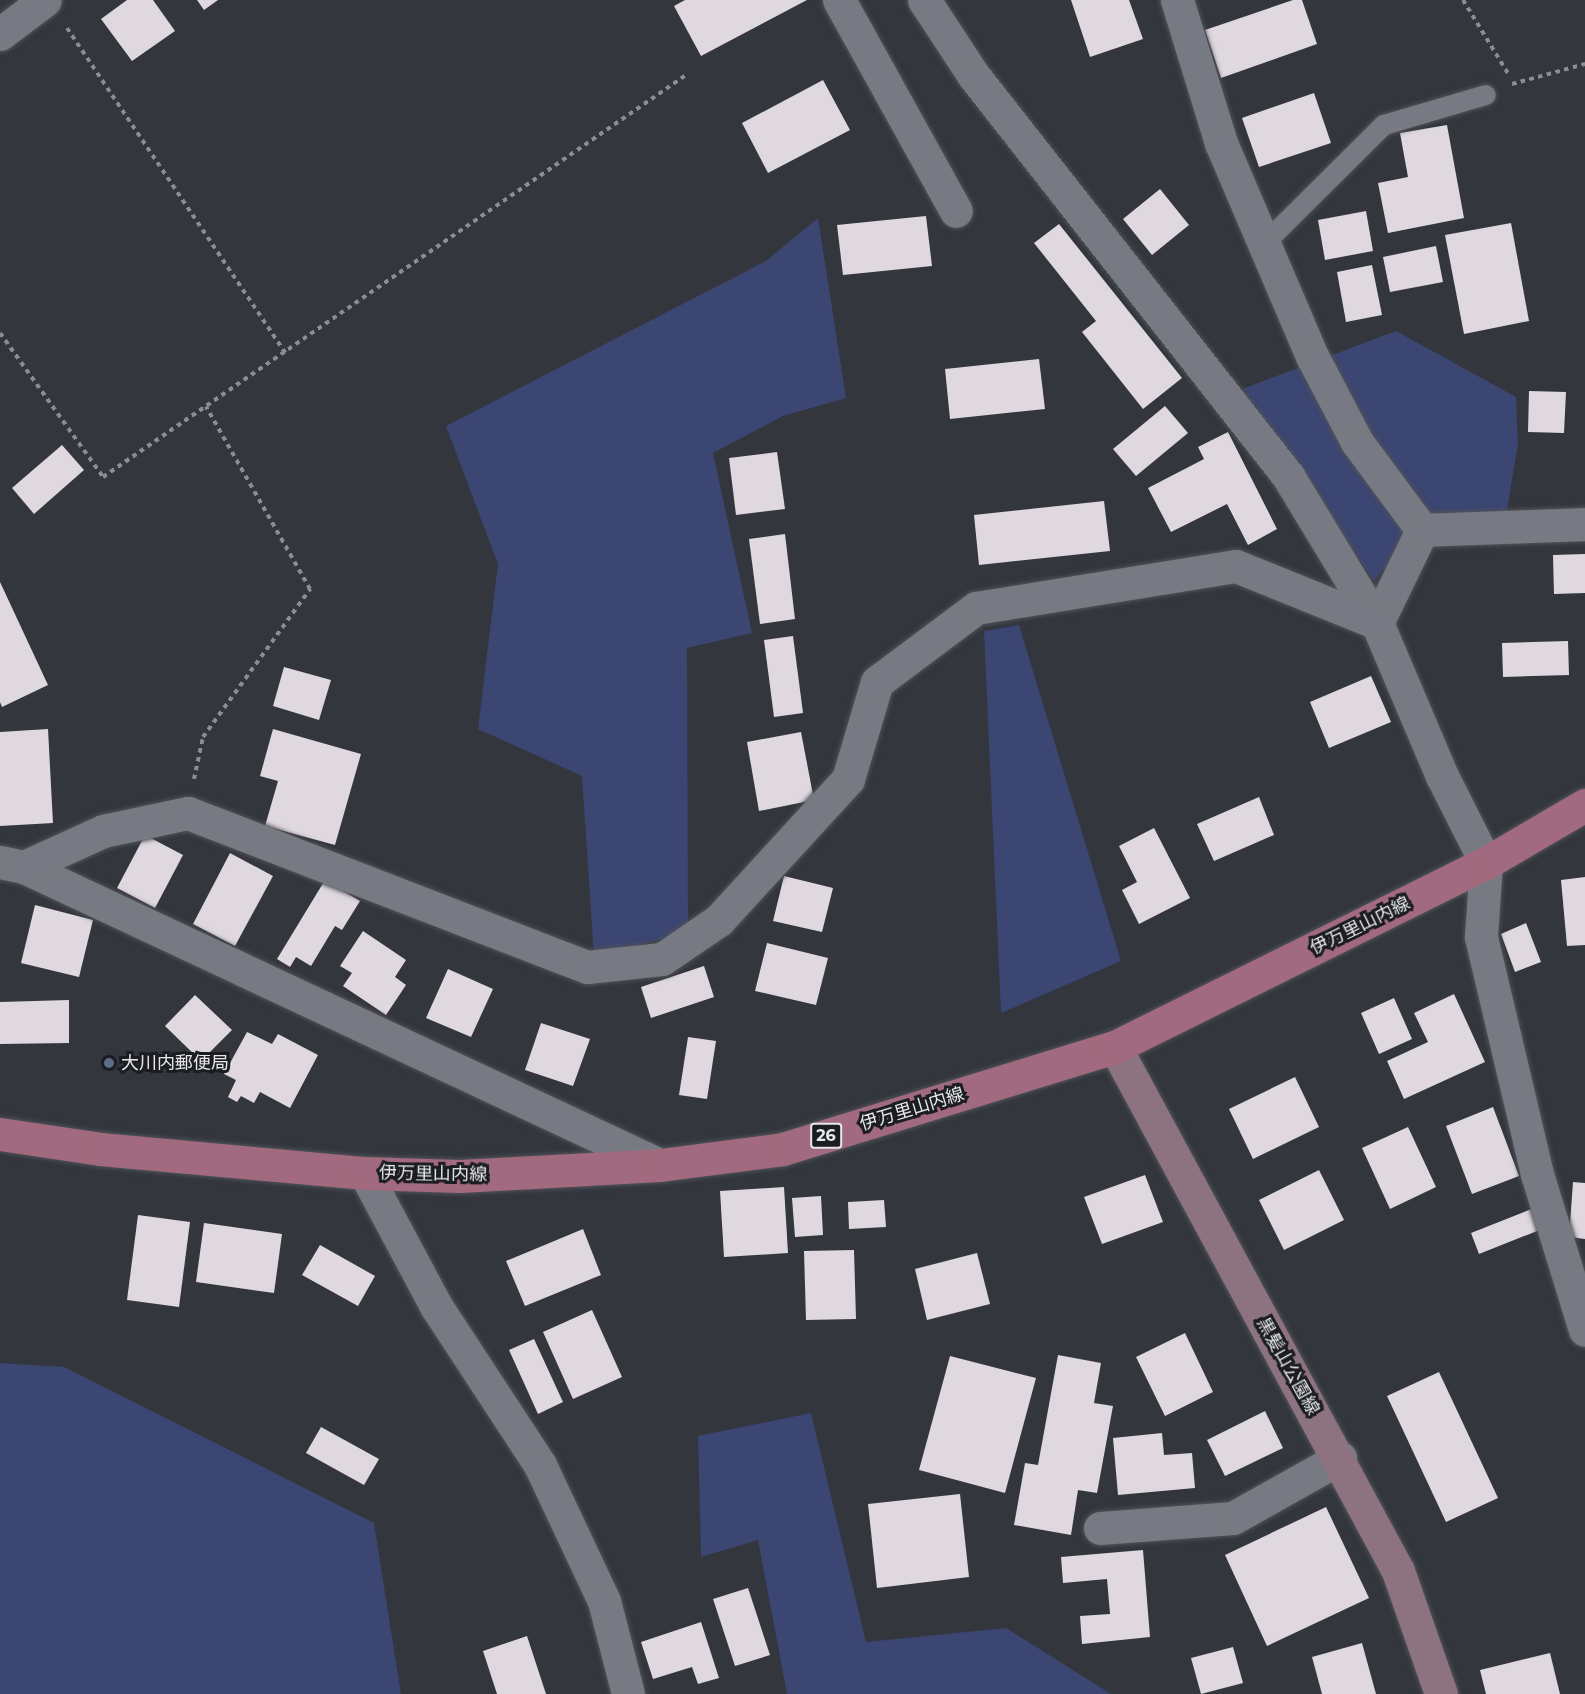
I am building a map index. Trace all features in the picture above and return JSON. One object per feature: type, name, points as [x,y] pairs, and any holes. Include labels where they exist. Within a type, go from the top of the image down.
[{"type":"main road","name":"伊万里山内線","points":[[0,1134],[100,1149],[365,1173],[459,1176],[660,1166],[783,1149],[1115,1047],[1486,863],[1585,805]]},
{"type":"main road","name":"黒髪山公園線","points":[[1115,1047],[1340,1458],[1398,1571],[1441,1694]]},
{"type":"street","points":[[839,0],[956,211]]},
{"type":"street","points":[[924,0],[974,76],[1288,476],[1377,623],[1442,776],[1486,863],[1481,937],[1538,1174],[1585,1330]]},
{"type":"street","points":[[1177,0],[1221,143],[1312,356],[1357,442],[1422,530]]},
{"type":"street","points":[[0,33],[53,10]]},
{"type":"street","points":[[1422,530],[1585,524]]},
{"type":"street","points":[[1377,623],[1422,530]]},
{"type":"street","points":[[12,865],[103,831],[188,813],[587,966],[662,959],[719,920],[848,779],[876,681],[976,608],[1236,566],[1377,623]]},
{"type":"street","points":[[12,865],[660,1166]]},
{"type":"street","points":[[365,1173],[436,1306],[540,1465],[604,1601],[628,1694]]},
{"type":"street","points":[[1100,1528],[1233,1518],[1340,1458]]},
{"type":"lane","points":[[1264,244],[1384,125],[1486,95]]},
{"type":"path","points":[[1463,0],[1514,84]]},
{"type":"path","points":[[53,10],[285,352]]},
{"type":"path","points":[[1486,95],[1514,84],[1585,64]]},
{"type":"path","points":[[0,333],[103,477],[686,75]]},
{"type":"path","points":[[188,813],[204,737],[310,589],[206,407]]},
{"type":"shaded area","points":[[818,218],[846,398],[783,416],[713,453],[752,633],[687,648],[688,932],[594,957],[582,776],[478,729],[498,564],[446,426],[766,261]]},
{"type":"shaded area","points":[[1396,331],[1516,397],[1518,444],[1506,516],[1430,516],[1374,581],[1242,389]]},
{"type":"shaded area","points":[[1019,625],[1121,961],[1001,1013],[984,631]]},
{"type":"shaded area","points":[[0,1363],[64,1367],[374,1523],[401,1694],[0,1694]]},
{"type":"shaded area","points":[[811,1413],[866,1642],[1006,1628],[1111,1694],[787,1694],[758,1540],[701,1557],[698,1436]]},
{"type":"building","points":[[127,0],[153,0],[175,31],[132,61],[101,19]]},
{"type":"building","points":[[197,0],[218,0],[204,10]]},
{"type":"building","points":[[685,0],[807,0],[701,56],[674,6]]},
{"type":"building","points":[[1071,0],[1129,0],[1143,39],[1090,57]]},
{"type":"building","points":[[1293,0],[1302,0],[1317,44],[1221,78],[1205,30]]},
{"type":"building","points":[[823,80],[850,130],[768,173],[742,123]]},
{"type":"building","points":[[1314,93],[1331,143],[1259,167],[1242,118]]},
{"type":"building","points":[[1447,125],[1464,218],[1388,233],[1378,183],[1408,177],[1400,133]]},
{"type":"building","points":[[1160,189],[1189,225],[1152,255],[1123,219]]},
{"type":"building","points":[[1366,211],[1373,251],[1325,260],[1318,220]]},
{"type":"building","points":[[926,216],[932,266],[843,275],[837,225]]},
{"type":"building","points":[[1511,223],[1529,321],[1464,334],[1445,235]]},
{"type":"building","points":[[1059,224],[1182,378],[1143,409],[1082,332],[1096,321],[1034,243]]},
{"type":"building","points":[[1436,246],[1443,282],[1390,292],[1383,257]]},
{"type":"building","points":[[1372,265],[1382,315],[1346,322],[1337,272]]},
{"type":"building","points":[[1039,359],[1045,409],[950,419],[945,369]]},
{"type":"building","points":[[1529,391],[1566,392],[1564,433],[1528,432]]},
{"type":"building","points":[[1165,406],[1188,433],[1136,476],[1113,449]]},
{"type":"building","points":[[1228,432],[1277,529],[1248,545],[1227,504],[1171,532],[1148,488],[1204,459],[1198,447]]},
{"type":"building","points":[[62,445],[84,470],[34,514],[12,488]]},
{"type":"building","points":[[777,452],[785,509],[736,515],[729,458]]},
{"type":"building","points":[[1104,501],[1110,551],[979,565],[974,515]]},
{"type":"building","points":[[785,534],[795,619],[760,624],[749,539]]},
{"type":"building","points":[[1585,554],[1585,593],[1554,594],[1553,555]]},
{"type":"building","points":[[0,582],[48,685],[2,707],[0,702]]},
{"type":"building","points":[[793,636],[803,713],[774,717],[764,640]]},
{"type":"building","points":[[1568,641],[1569,675],[1503,677],[1502,643]]},
{"type":"building","points":[[284,667],[331,680],[319,720],[273,706]]},
{"type":"building","points":[[1371,676],[1391,722],[1329,748],[1310,702]]},
{"type":"building","points":[[48,729],[53,823],[0,826],[0,732]]},
{"type":"building","points":[[273,729],[361,754],[335,845],[265,826],[278,781],[260,776]]},
{"type":"building","points":[[801,732],[814,800],[759,811],[747,742]]},
{"type":"building","points":[[1259,797],[1274,835],[1214,861],[1197,824]]},
{"type":"building","points":[[1154,828],[1190,898],[1139,924],[1122,890],[1137,882],[1119,846]]},
{"type":"building","points":[[145,835],[183,855],[155,908],[117,888]]},
{"type":"building","points":[[230,853],[273,876],[235,946],[193,924]]},
{"type":"building","points":[[784,876],[833,888],[822,932],[773,921]]},
{"type":"building","points":[[1585,877],[1585,945],[1567,946],[1561,880]]},
{"type":"building","points":[[325,880],[360,901],[342,930],[335,926],[311,966],[296,957],[290,967],[277,959]]},
{"type":"building","points":[[35,905],[93,920],[79,977],[21,963]]},
{"type":"building","points":[[1526,923],[1541,962],[1515,972],[1501,934]]},
{"type":"building","points":[[363,931],[406,960],[395,977],[406,985],[386,1015],[343,986],[352,973],[340,966]]},
{"type":"building","points":[[767,943],[828,958],[816,1005],[755,991]]},
{"type":"building","points":[[704,966],[714,997],[651,1018],[641,987]]},
{"type":"building","points":[[448,969],[493,989],[471,1037],[426,1018]]},
{"type":"building","points":[[1454,994],[1485,1062],[1404,1099],[1387,1061],[1428,1042],[1414,1013]]},
{"type":"building","points":[[195,995],[232,1030],[201,1061],[165,1026]]},
{"type":"building","points":[[1394,998],[1412,1039],[1379,1054],[1361,1013]]},
{"type":"building","points":[[69,1000],[69,1043],[0,1044],[0,1002]]},
{"type":"building","points":[[541,1023],[590,1039],[573,1086],[525,1070]]},
{"type":"building","points":[[247,1032],[272,1044],[278,1034],[318,1055],[290,1108],[260,1092],[254,1103],[241,1096],[237,1102],[228,1097],[236,1080],[224,1074]]},
{"type":"building","points":[[688,1037],[716,1041],[707,1099],[679,1095]]},
{"type":"building","points":[[1295,1077],[1319,1127],[1253,1159],[1229,1109]]},
{"type":"building","points":[[1493,1107],[1519,1176],[1472,1194],[1446,1126]]},
{"type":"building","points":[[1408,1127],[1436,1187],[1390,1209],[1362,1148]]},
{"type":"building","points":[[1319,1170],[1344,1220],[1284,1250],[1259,1200]]},
{"type":"building","points":[[1145,1175],[1163,1222],[1102,1244],[1084,1197]]},
{"type":"building","points":[[1573,1182],[1585,1183],[1585,1239],[1569,1237]]},
{"type":"building","points":[[784,1187],[788,1253],[724,1257],[720,1191]]},
{"type":"building","points":[[821,1196],[823,1235],[795,1237],[792,1198]]},
{"type":"building","points":[[884,1200],[886,1227],[849,1229],[848,1202]]},
{"type":"building","points":[[1534,1208],[1542,1229],[1479,1254],[1471,1233]]},
{"type":"building","points":[[138,1215],[190,1222],[179,1307],[127,1300]]},
{"type":"building","points":[[204,1223],[282,1234],[274,1293],[196,1282]]},
{"type":"building","points":[[583,1229],[601,1275],[525,1306],[506,1261]]},
{"type":"building","points":[[320,1245],[375,1276],[358,1306],[302,1275]]},
{"type":"building","points":[[854,1250],[856,1319],[806,1320],[804,1251]]},
{"type":"building","points":[[977,1253],[990,1304],[927,1320],[915,1269]]},
{"type":"building","points":[[592,1310],[622,1377],[573,1399],[543,1332]]},
{"type":"building","points":[[1185,1333],[1213,1392],[1165,1416],[1136,1357]]},
{"type":"building","points":[[534,1339],[563,1402],[538,1414],[509,1350]]},
{"type":"building","points":[[1058,1355],[1101,1363],[1094,1403],[1113,1406],[1097,1493],[1078,1490],[1071,1535],[1014,1525],[1025,1463],[1038,1465]]},
{"type":"building","points":[[950,1356],[1036,1378],[1005,1493],[919,1470]]},
{"type":"building","points":[[1439,1372],[1498,1498],[1446,1522],[1387,1396]]},
{"type":"building","points":[[1265,1411],[1283,1448],[1225,1476],[1207,1440]]},
{"type":"building","points":[[321,1427],[379,1459],[364,1485],[306,1453]]},
{"type":"building","points":[[1162,1433],[1164,1455],[1192,1453],[1195,1488],[1118,1495],[1113,1438]]},
{"type":"building","points":[[960,1494],[969,1577],[877,1588],[868,1504]]},
{"type":"building","points":[[1326,1507],[1369,1598],[1267,1646],[1225,1555]]},
{"type":"building","points":[[1143,1550],[1150,1637],[1082,1644],[1080,1616],[1110,1614],[1107,1579],[1063,1583],[1061,1557]]},
{"type":"building","points":[[748,1588],[770,1655],[735,1666],[713,1599]]},
{"type":"building","points":[[701,1622],[719,1678],[698,1684],[692,1667],[653,1679],[641,1642]]},
{"type":"building","points":[[527,1636],[546,1694],[497,1694],[483,1651]]},
{"type":"building","points":[[1362,1643],[1376,1694],[1322,1694],[1312,1657]]},
{"type":"building","points":[[1233,1647],[1243,1683],[1201,1694],[1191,1658]]},
{"type":"building","points":[[1550,1653],[1560,1694],[1486,1694],[1480,1670]]},
{"type":"place","name":"大川内郵便局","points":[[109,1063]]}]
